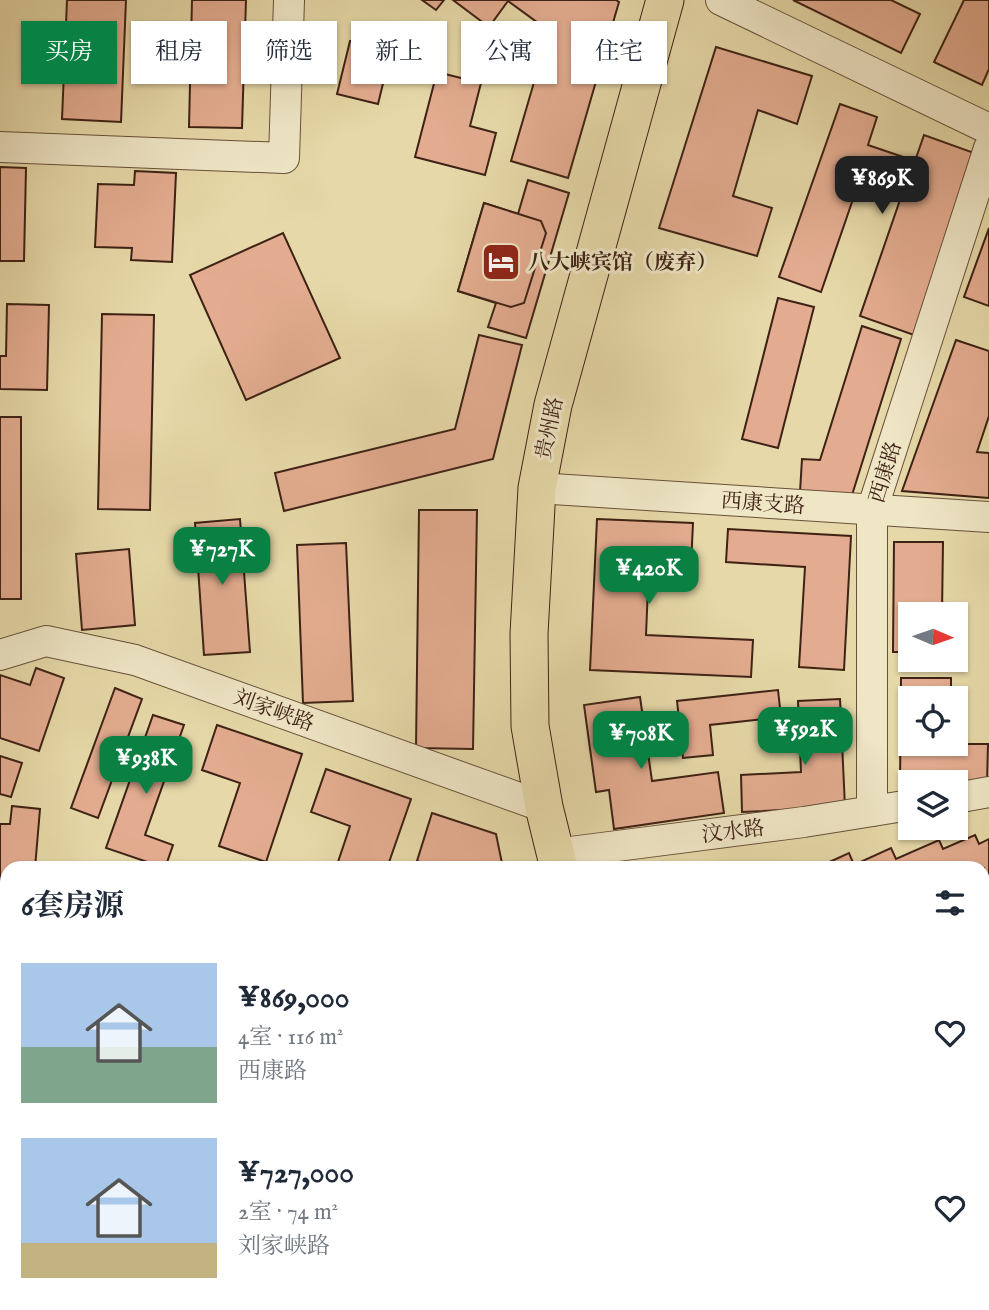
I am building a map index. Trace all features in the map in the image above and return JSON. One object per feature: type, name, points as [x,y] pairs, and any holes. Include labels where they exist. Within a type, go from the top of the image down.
[{"type":"main road","name":"贵州路","points":[[557,861],[544,807],[530,726],[529,634],[537,488],[553,405],[665,0]]},
{"type":"street","points":[[0,147],[284,159],[289,0]]},
{"type":"street","points":[[721,0],[989,129]]},
{"type":"street","name":"西康路","points":[[872,811],[872,510],[989,148]]},
{"type":"street","name":"西康支路","points":[[537,488],[989,517]]},
{"type":"street","name":"刘家峡路","points":[[0,655],[46,641],[135,660],[544,807]]},
{"type":"street","points":[[968,796],[989,792]]},
{"type":"street","name":"汶水路","points":[[557,861],[898,807]]},
{"type":"building","points":[[67,0],[126,0],[121,122],[62,119],[63,84],[117,84],[117,21],[66,21]]},
{"type":"building","points":[[192,0],[246,0],[245,21],[241,21],[242,128],[189,127],[190,84],[227,84],[227,21],[192,21]]},
{"type":"building","points":[[422,0],[444,0],[436,10]]},
{"type":"building","points":[[453,0],[619,2],[613,21],[571,21],[571,84],[595,84],[568,178],[511,161],[534,84],[557,84],[557,21],[535,21],[508,1],[493,21],[481,21]]},
{"type":"building","points":[[793,0],[891,0],[920,14],[901,53]]},
{"type":"building","points":[[964,0],[989,0],[989,69],[982,85],[934,62]]},
{"type":"building","points":[[351,41],[351,84],[383,84],[378,104],[337,94]]},
{"type":"building","points":[[716,47],[812,76],[797,124],[758,110],[733,196],[772,208],[757,256],[659,228]]},
{"type":"building","points":[[447,74],[461,78],[461,84],[481,84],[470,126],[496,133],[485,175],[415,157],[434,84],[447,84]]},
{"type":"building","points":[[840,104],[877,117],[868,145],[915,161],[924,135],[977,154],[914,335],[860,316],[902,194],[860,179],[821,292],[779,277]]},
{"type":"building","points":[[0,167],[26,168],[24,261],[0,261]]},
{"type":"building","points":[[135,171],[176,173],[172,262],[131,260],[132,248],[95,247],[98,184],[134,185]]},
{"type":"building","name":"八大峡宾馆（废弃）","points":[[528,180],[569,193],[526,338],[488,327],[496,303],[458,291],[484,203],[518,214]]},
{"type":"building","name":"八大峡宾馆（废弃）","points":[[484,203],[541,221],[546,233],[524,303],[511,307],[458,291]]},
{"type":"building","points":[[989,228],[989,306],[964,297]]},
{"type":"building","points":[[283,233],[340,358],[246,400],[190,275]]},
{"type":"building","points":[[778,298],[814,307],[778,448],[742,439]]},
{"type":"building","points":[[7,304],[49,305],[47,390],[0,389],[0,356],[6,356]]},
{"type":"building","points":[[102,314],[154,315],[150,510],[98,509]]},
{"type":"building","points":[[862,326],[901,339],[852,495],[800,492],[802,459],[820,460]]},
{"type":"building","points":[[479,335],[522,345],[493,459],[284,511],[275,473],[455,429]]},
{"type":"building","points":[[956,340],[989,351],[989,416],[977,452],[989,453],[989,498],[902,491]]},
{"type":"building","points":[[0,417],[21,417],[21,599],[0,599]]},
{"type":"building","points":[[419,510],[477,510],[473,749],[416,748]]},
{"type":"building","points":[[240,519],[250,652],[204,655],[195,523]]},
{"type":"building","points":[[597,519],[693,523],[691,565],[649,563],[646,635],[753,640],[751,677],[590,670]]},
{"type":"building","points":[[728,529],[851,536],[844,670],[799,667],[805,567],[726,562]]},
{"type":"building","points":[[894,542],[943,542],[942,602],[898,602],[898,652],[893,652]]},
{"type":"building","points":[[346,543],[353,701],[303,703],[297,545]]},
{"type":"building","points":[[129,549],[135,625],[82,630],[76,554]]},
{"type":"building","points":[[36,668],[64,678],[39,751],[0,738],[0,675],[30,685]]},
{"type":"building","points":[[901,678],[951,678],[951,686],[901,686]]},
{"type":"building","points":[[115,688],[142,699],[98,818],[71,808]]},
{"type":"building","points":[[778,690],[781,717],[710,725],[713,755],[683,758],[677,701]]},
{"type":"building","points":[[640,697],[652,781],[718,772],[724,813],[614,829],[609,790],[596,792],[584,705]]},
{"type":"building","points":[[840,699],[845,807],[742,812],[741,775],[801,772],[798,701]]},
{"type":"building","points":[[153,715],[184,725],[145,835],[173,845],[167,861],[144,861],[106,848]]},
{"type":"building","points":[[217,725],[302,754],[266,861],[219,846],[240,783],[202,770]]},
{"type":"building","points":[[968,744],[988,744],[987,785],[968,784],[968,770],[900,770],[900,756],[968,756]]},
{"type":"building","points":[[0,756],[22,763],[11,797],[0,794]]},
{"type":"building","points":[[326,769],[411,799],[389,861],[338,861],[350,826],[311,812]]},
{"type":"building","points":[[12,806],[40,809],[36,861],[0,861],[0,824],[10,824]]},
{"type":"building","points":[[432,813],[496,834],[502,861],[417,861]]},
{"type":"building","points":[[975,835],[979,844],[989,839],[989,861],[863,861],[891,848],[896,859],[939,840],[943,849]]},
{"type":"building","points":[[849,853],[852,861],[832,861]]},
{"type":"place","name":"八大峡宾馆（废弃）","points":[[501,262]]}]
